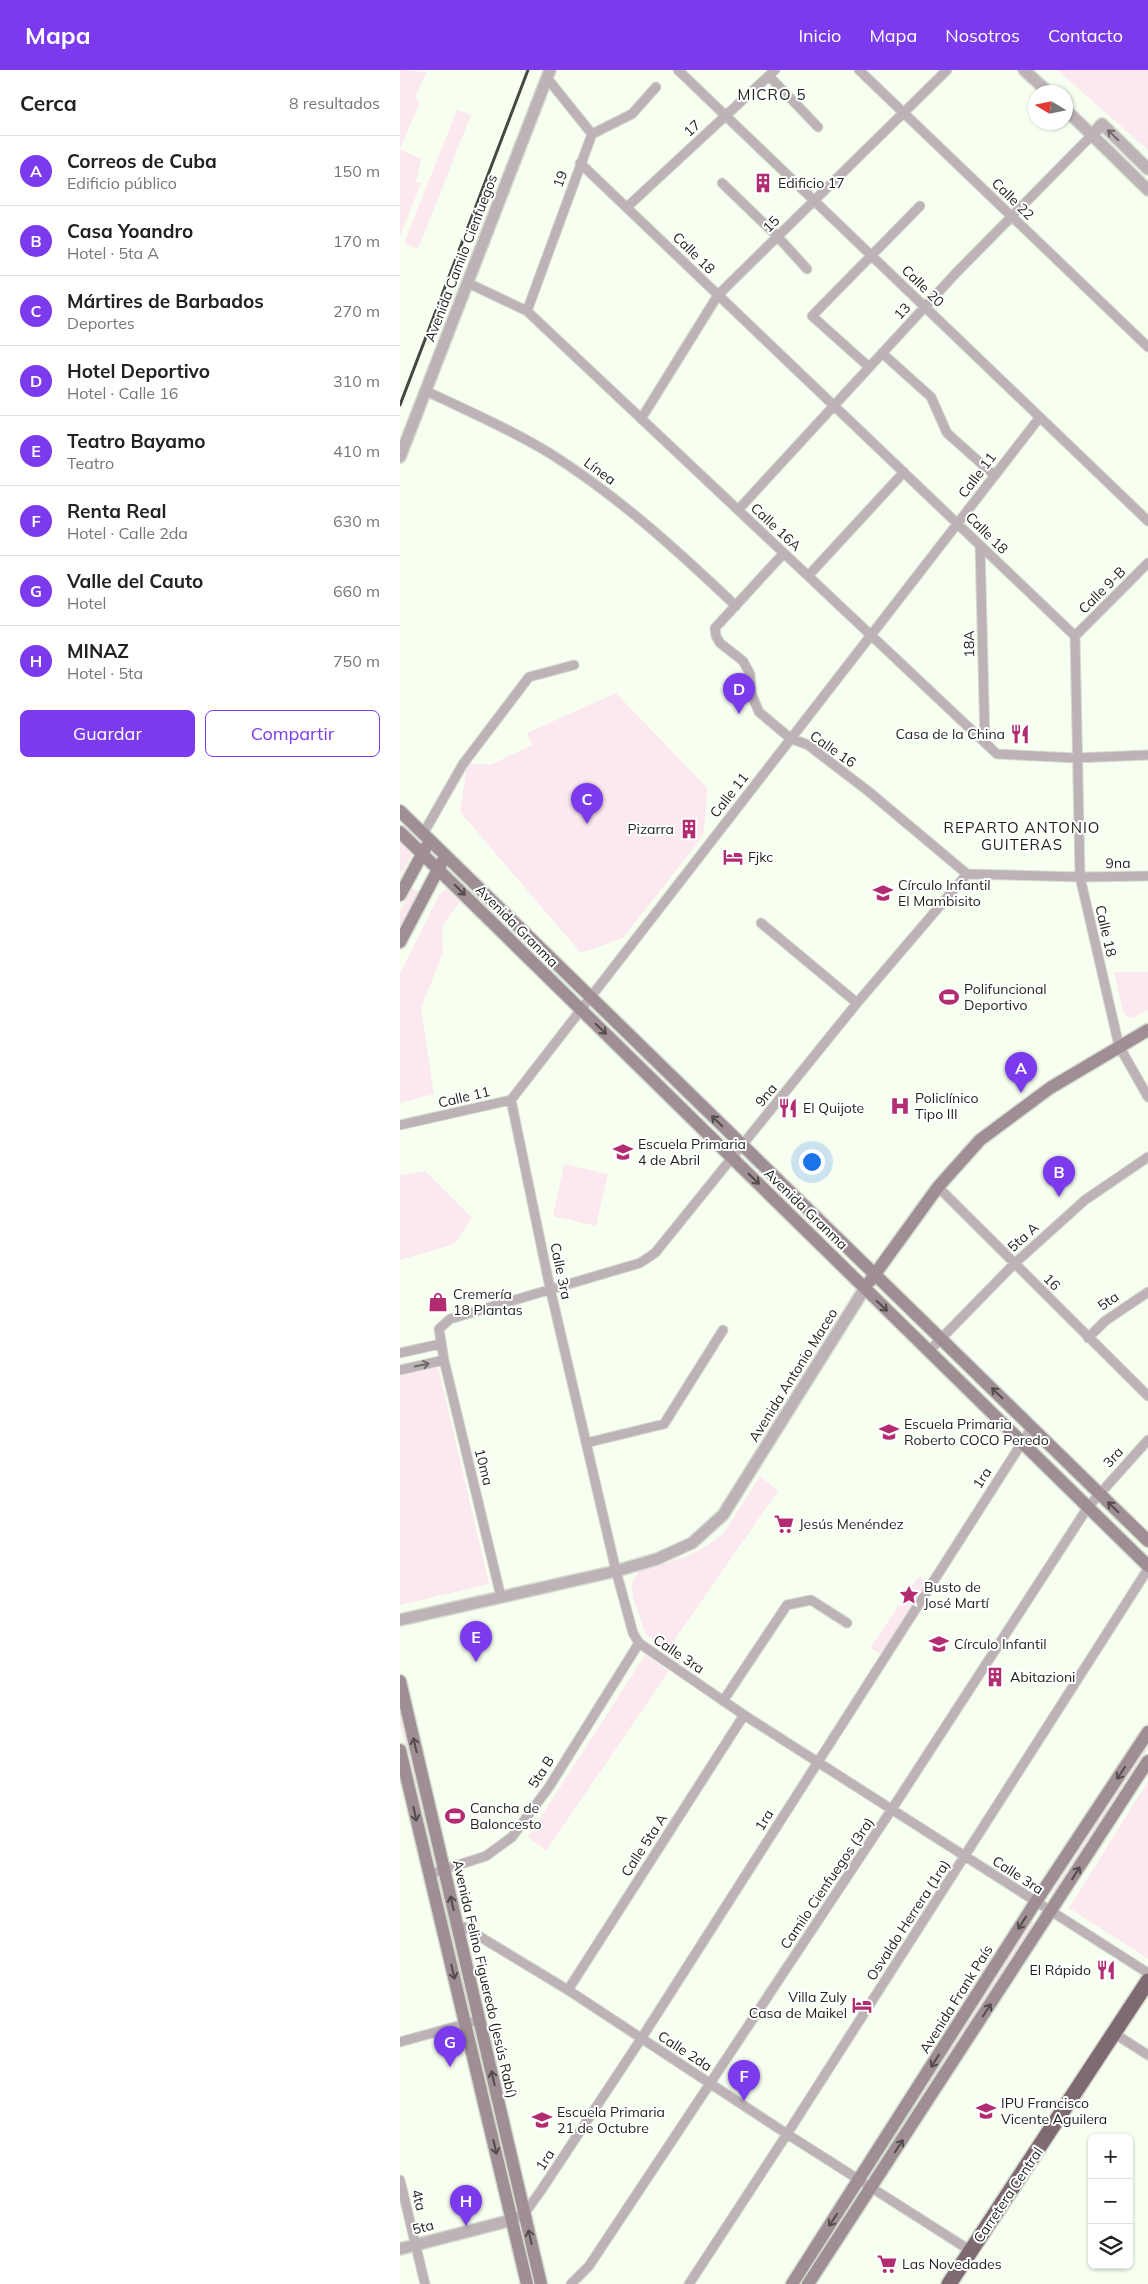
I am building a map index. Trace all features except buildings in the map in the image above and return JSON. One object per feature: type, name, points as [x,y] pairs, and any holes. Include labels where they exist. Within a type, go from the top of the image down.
[{"type":"highway","name":"Carretera Central","points":[[950,2284],[1148,1981]]},
{"type":"main road","name":"Avenida Granma","points":[[400,811],[1148,1541]]},
{"type":"main road","name":"Avenida Granma","points":[[400,832],[1148,1568]]},
{"type":"main road","points":[[400,895],[422,853],[426,837]]},
{"type":"main road","points":[[400,942],[446,856]]},
{"type":"main road","name":"Avenida Antonio Maceo","points":[[865,1288],[938,1187],[980,1140],[1050,1088],[1148,1030]]},
{"type":"main road","name":"Avenida Felino Figueredo (Jesús Rabí)","points":[[400,1681],[541,2284]]},
{"type":"main road","name":"Avenida Frank País","points":[[792,2284],[1036,1902],[1148,1732]]},
{"type":"main road","name":"Avenida Felino Figueredo (Jesús Rabí)","points":[[400,1750],[527,2284]]},
{"type":"main road","points":[[808,2284],[1148,1761]]},
{"type":"street","name":"Calle 20","points":[[678,70],[1148,521]]},
{"type":"street","name":"Calle 22","points":[[859,70],[1148,347]]},
{"type":"street","name":"15","points":[[641,419],[718,295],[947,70]]},
{"type":"street","points":[[1024,70],[1040,85]]},
{"type":"street","name":"17","points":[[627,207],[772,73]]},
{"type":"street","points":[[772,73],[818,127]]},
{"type":"street","points":[[549,74],[592,134],[632,114],[656,87]]},
{"type":"street","name":"Avenida Camilo Cienfuegos","points":[[400,457],[549,74]]},
{"type":"street","points":[[1073,117],[1148,190]]},
{"type":"street","points":[[1092,135],[1102,124],[1148,168]]},
{"type":"street","name":"19","points":[[526,311],[592,134]]},
{"type":"street","name":"13","points":[[738,510],[925,307],[1011,216],[1092,135]]},
{"type":"street","name":"Calle 18","points":[[580,163],[1075,636],[1076,758],[1080,877],[1119,1046],[1148,1097]]},
{"type":"street","points":[[722,183],[807,268]]},
{"type":"street","points":[[868,368],[812,316],[920,206]]},
{"type":"street","name":"Calle 16A","points":[[468,283],[526,311],[997,754],[1076,758],[1148,756]]},
{"type":"street","points":[[882,353],[931,397],[947,433],[994,475]]},
{"type":"street","name":"Línea","points":[[426,391],[550,454],[596,485],[670,545],[736,606]]},
{"type":"street","name":"Calle 11","points":[[400,1125],[511,1100],[1040,417]]},
{"type":"street","points":[[808,576],[904,472]]},
{"type":"street","name":"18A","points":[[980,546],[985,743]]},
{"type":"street","points":[[736,606],[784,553]]},
{"type":"street","name":"Calle 9-B","points":[[1075,636],[1148,563]]},
{"type":"street","name":"Calle 16","points":[[736,606],[715,628],[716,636],[720,644],[743,661],[750,674],[752,693],[759,712],[790,738],[808,745],[868,791],[967,874]]},
{"type":"street","points":[[426,837],[463,764],[529,677],[574,665]]},
{"type":"street","name":"9na","points":[[440,1344],[439,1329],[450,1319],[640,1263],[655,1253],[857,1003],[967,874],[1080,877],[1148,876]]},
{"type":"street","points":[[761,923],[857,1003]]},
{"type":"street","name":"Calle 3ra","points":[[511,1100],[550,1288],[616,1571],[633,1633],[639,1643],[744,1714],[1148,1973]]},
{"type":"street","name":"5ta A","points":[[928,1351],[942,1339],[1014,1264],[1086,1200],[1148,1156]]},
{"type":"street","name":"16","points":[[938,1187],[1148,1396]]},
{"type":"street","name":"Avenida Antonio Maceo","points":[[400,1620],[616,1571],[657,1560],[692,1543],[723,1515],[865,1288]]},
{"type":"street","name":"5ta","points":[[1088,1338],[1105,1321],[1148,1292]]},
{"type":"street","points":[[586,1443],[664,1424],[723,1330]]},
{"type":"street","points":[[400,1353],[440,1344]]},
{"type":"street","name":"10ma","points":[[440,1344],[501,1596]]},
{"type":"street","points":[[400,1370],[444,1360]]},
{"type":"street","name":"1ra","points":[[525,2214],[641,2039],[1032,1427]]},
{"type":"street","name":"3ra","points":[[1099,1493],[1148,1440]]},
{"type":"street","name":"Camilo Cienfuegos (3ra)","points":[[571,2284],[589,2266],[1099,1493]]},
{"type":"street","name":"Osvaldo Herrera (1ra)","points":[[689,2284],[965,1857],[1148,1568]]},
{"type":"street","points":[[723,1700],[787,1605],[811,1600],[847,1623]]},
{"type":"street","name":"5ta B","points":[[430,1874],[486,1856],[512,1837],[549,1787],[639,1643]]},
{"type":"street","name":"Calle 5ta A","points":[[568,1990],[744,1714]]},
{"type":"street","name":"Calle 2da","points":[[458,1929],[464,1927],[568,1990],[787,2134],[971,2250]]},
{"type":"street","points":[[400,2042],[479,2020]]},
{"type":"street","points":[[1115,2034],[1148,2055]]},
{"type":"street","name":"4ta","points":[[400,2180],[425,2284]]},
{"type":"street","points":[[512,2220],[525,2214]]},
{"type":"street","name":"5ta","points":[[400,2249],[512,2220]]},
{"type":"shaded area","points":[[400,70],[426,72],[415,99],[420,102],[400,149]]},
{"type":"shaded area","points":[[1057,70],[1148,70],[1148,150]]},
{"type":"shaded area","points":[[457,110],[471,115],[418,249],[404,243]]},
{"type":"shaded area","points":[[400,149],[421,159],[416,182],[421,183],[400,236]]},
{"type":"shaded area","points":[[616,693],[708,789],[703,836],[623,938],[581,953],[460,812],[467,764],[492,764],[532,745],[527,733]]},
{"type":"shaded area","points":[[400,838],[414,851],[400,876]]},
{"type":"shaded area","points":[[412,888],[419,892],[400,927],[400,911]]},
{"type":"shaded area","points":[[447,889],[460,902],[442,926],[443,953],[421,1008],[434,1094],[400,1103],[400,974],[440,893]]},
{"type":"shaded area","points":[[1114,972],[1148,972],[1148,1010],[1132,1018],[1123,1012]]},
{"type":"shaded area","points":[[564,1164],[608,1174],[596,1226],[553,1216]]},
{"type":"shaded area","points":[[425,1171],[472,1218],[454,1244],[400,1260],[400,1175]]},
{"type":"shaded area","points":[[438,1366],[489,1584],[400,1605],[400,1375]]},
{"type":"shaded area","points":[[760,1476],[778,1491],[668,1649],[646,1635],[633,1598],[632,1582],[639,1571],[685,1557],[705,1547],[723,1534]]},
{"type":"shaded area","points":[[918,1577],[930,1584],[884,1656],[870,1648]]},
{"type":"shaded area","points":[[645,1655],[669,1671],[546,1851],[528,1837]]},
{"type":"shaded area","points":[[400,1713],[431,1850],[429,1851],[400,1724]]},
{"type":"shaded area","points":[[1148,1744],[1148,1749],[1053,1895],[1051,1894]]},
{"type":"shaded area","points":[[1148,1781],[1148,1959],[1069,1908]]},
{"type":"shaded area","points":[[1032,1922],[1034,1924],[867,2181],[865,2179]]},
{"type":"railway","points":[[400,405],[528,70]]},
{"type":"place","name":"Edificio 17","points":[[763,183]]},
{"type":"place","name":"Hotel Deportivo","points":[[739,714]]},
{"type":"place","name":"Casa de la China","points":[[1020,734]]},
{"type":"place","name":"Mártires de Barbados","points":[[587,824]]},
{"type":"place","name":"Pizarra","points":[[689,829]]},
{"type":"place","name":"Fjkc","points":[[733,857]]},
{"type":"place","name":"Círculo Infantil El Mambisito","points":[[883,893]]},
{"type":"place","name":"Polifuncional Deportivo","points":[[949,997]]},
{"type":"place","name":"Correos de Cuba","points":[[1021,1093]]},
{"type":"place","name":"Policlínico Tipo III","points":[[900,1106]]},
{"type":"place","name":"El Quijote","points":[[788,1108]]},
{"type":"place","name":"Escuela Primaria 4 de Abril","points":[[623,1152]]},
{"type":"place","name":"Casa Yoandro","points":[[1059,1197]]},
{"type":"place","name":"Cremería 18 Plantas","points":[[438,1302]]},
{"type":"place","name":"Escuela Primaria Roberto COCO Peredo","points":[[889,1432]]},
{"type":"place","name":"Jesús Menéndez","points":[[784,1524]]},
{"type":"place","name":"Busto de José Martí","points":[[909,1595]]},
{"type":"place","name":"Círculo Infantil","points":[[939,1644]]},
{"type":"place","name":"Teatro Bayamo","points":[[476,1662]]},
{"type":"place","name":"Abitazioni","points":[[995,1677]]},
{"type":"place","name":"Cancha de Baloncesto","points":[[455,1816]]},
{"type":"place","name":"El Rápido","points":[[1106,1970]]},
{"type":"place","name":"Villa Zuly Casa de Maikel","points":[[862,2005]]},
{"type":"place","name":"Valle del Cauto","points":[[450,2067]]},
{"type":"place","name":"Renta Real","points":[[744,2101]]},
{"type":"place","name":"IPU Francisco Vicente Aguilera","points":[[986,2111]]},
{"type":"place","name":"Escuela Primaria 21 de Octubre","points":[[542,2120]]},
{"type":"place","name":"MINAZ","points":[[466,2226]]},
{"type":"place","name":"Las Novedades","points":[[887,2264]]},
{"type":"district","name":"MICRO 5","points":[[772,94]]},
{"type":"district","name":"REPARTO ANTONIO GUITERAS","points":[[1022,836]]}]
